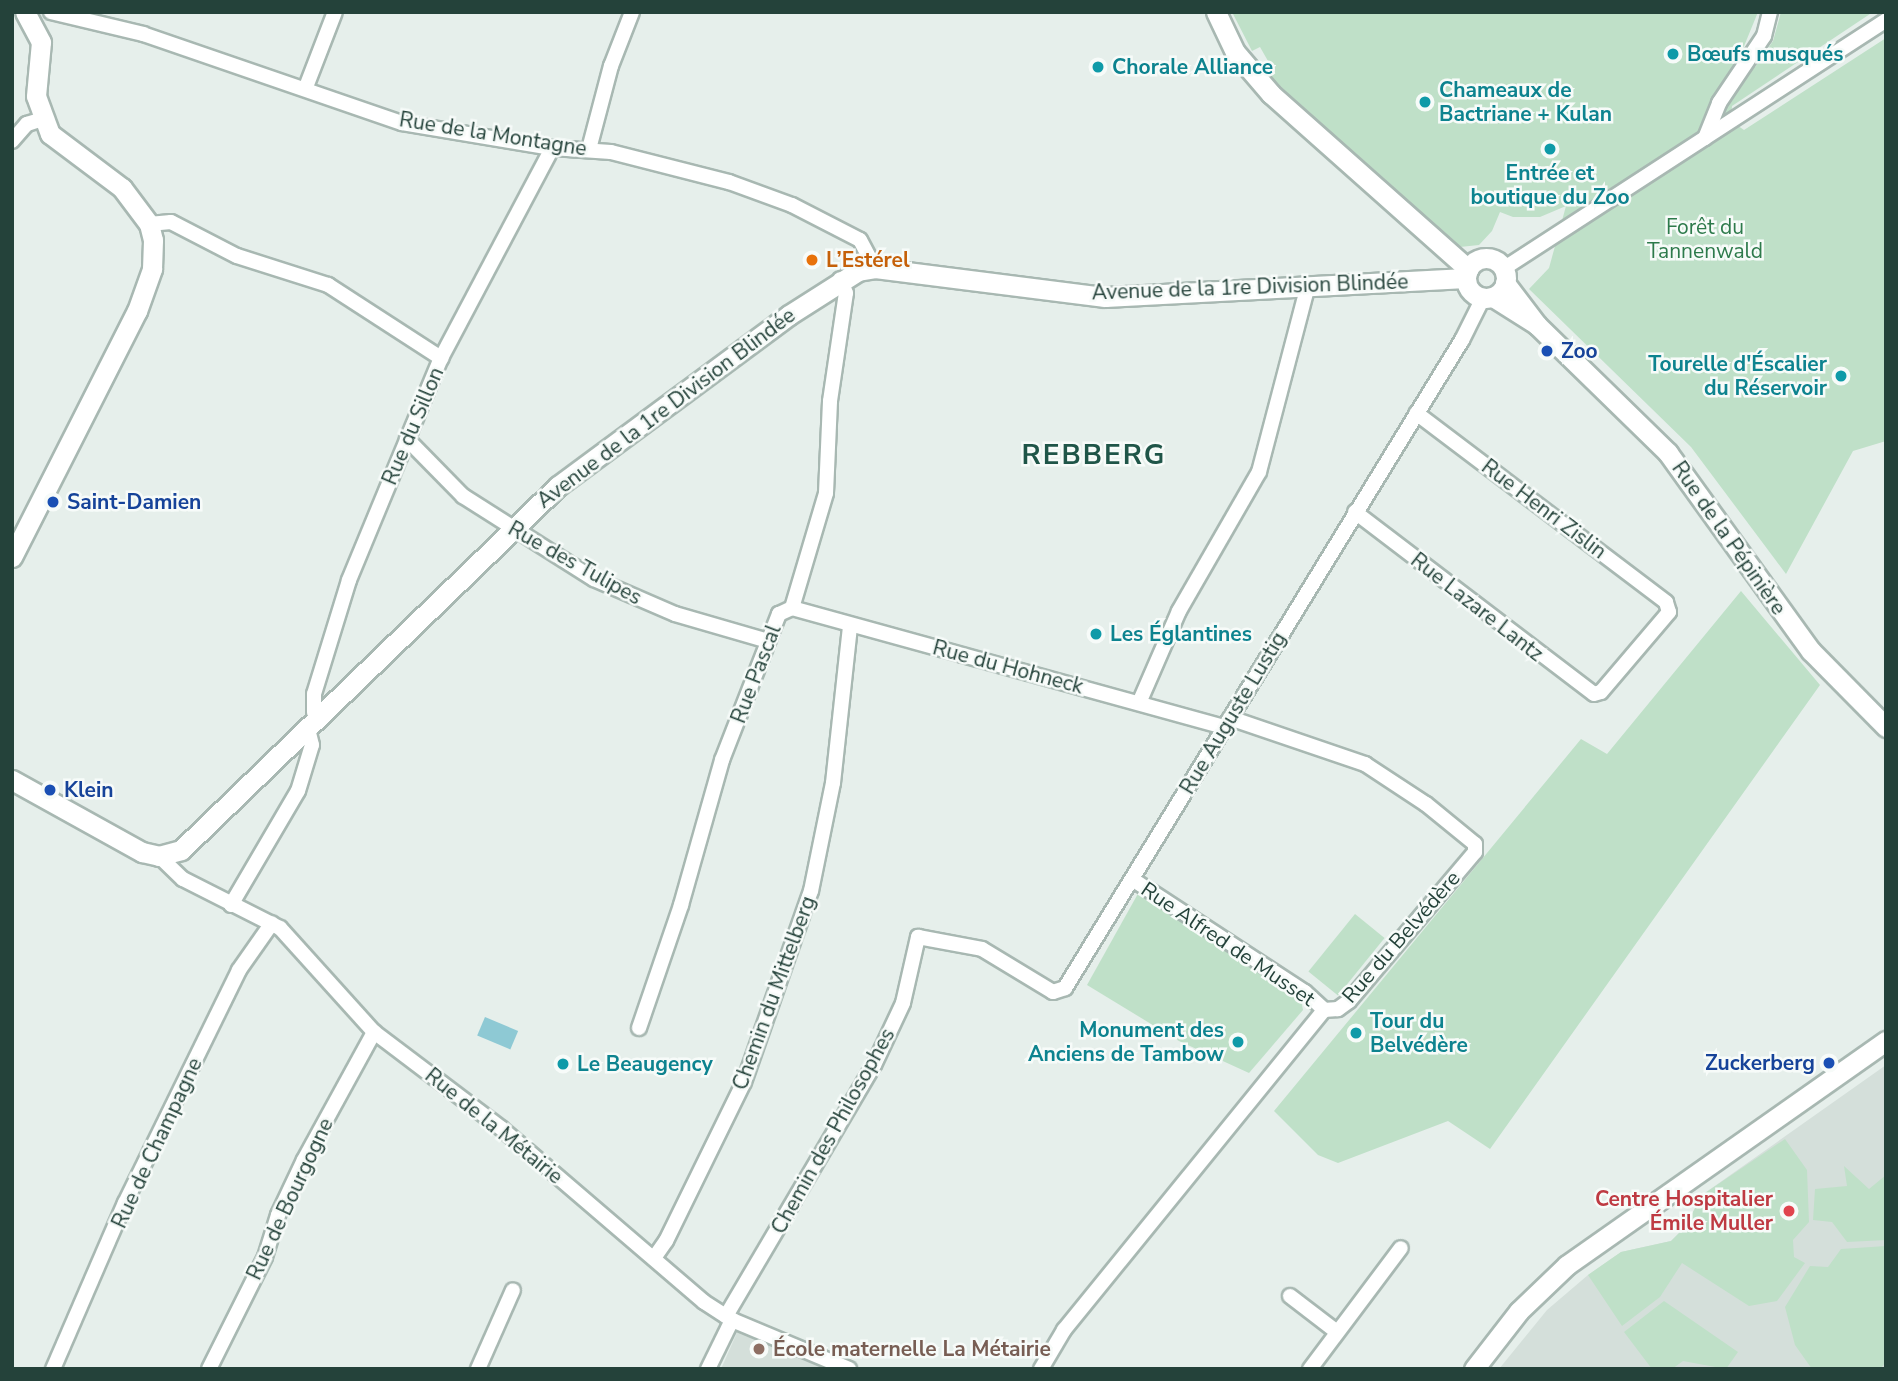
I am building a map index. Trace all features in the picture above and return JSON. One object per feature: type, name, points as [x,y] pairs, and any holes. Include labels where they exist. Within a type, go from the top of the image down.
[{"type":"main road","points":[[1216,12],[1236,52],[1271,94],[1467,274],[1472,293],[1496,287]]},
{"type":"main road","points":[[12,558],[137,311],[152,269],[149,223],[122,188],[57,143],[42,118],[36,96],[41,42],[30,13]]},
{"type":"main road","name":"Avenue de la 1re Division Blindée","points":[[159,856],[192,842],[558,486],[840,279],[875,268],[1105,297],[1467,274],[1485,258],[1496,287]]},
{"type":"main road","name":"Rue de la Pépinière","points":[[1496,287],[1668,453],[1811,651],[1886,727]]},
{"type":"main road","points":[[12,780],[142,852],[159,856]]},
{"type":"main road","points":[[1475,1369],[1519,1311],[1567,1265],[1886,1041]]},
{"type":"street","name":"Rue de la Montagne","points":[[51,12],[143,34],[306,87],[402,123],[552,148],[589,149],[729,182],[792,205],[860,240],[875,268]]},
{"type":"street","points":[[306,87],[335,12]]},
{"type":"street","points":[[589,149],[611,66],[632,12]]},
{"type":"street","points":[[1705,138],[1719,103],[1763,36],[1770,12]]},
{"type":"street","points":[[1496,287],[1705,138],[1886,20]]},
{"type":"street","points":[[12,141],[27,124],[42,118]]},
{"type":"street","name":"Rue du Sillon","points":[[231,905],[298,791],[312,745],[314,694],[345,592],[441,358],[552,148]]},
{"type":"street","points":[[149,223],[171,222],[237,256],[328,285],[441,358]]},
{"type":"street","name":"Rue Pascal","points":[[639,1028],[681,905],[722,761],[779,614],[792,608],[826,494],[830,401],[846,293],[840,279]]},
{"type":"street","points":[[1139,703],[1179,611],[1259,472],[1308,285]]},
{"type":"street","name":"Rue Auguste Lustig","points":[[918,937],[982,949],[1053,992],[1060,992],[1496,287]]},
{"type":"street","name":"Rue Henri Zislin","points":[[1416,413],[1670,607],[1601,692]]},
{"type":"street","name":"Rue des Tulipes","points":[[407,439],[463,496],[594,579],[651,606],[768,641]]},
{"type":"street","name":"Rue Lazare Lantz","points":[[1355,512],[1587,691],[1601,692]]},
{"type":"street","name":"Rue du Hohneck","points":[[792,608],[850,627],[1139,703],[1227,722]]},
{"type":"street","name":"Chemin du Mittelberg","points":[[654,1258],[666,1241],[744,1082],[811,891],[833,783],[850,627]]},
{"type":"street","name":"Rue du Belvédère","points":[[1041,1369],[1064,1330],[1324,1010],[1339,1009],[1349,1001],[1475,852],[1475,844],[1365,764],[1227,722]]},
{"type":"street","name":"Rue de la Métairie","points":[[159,856],[171,871],[231,905],[272,923],[374,1032],[501,1128],[729,1318],[849,1369]]},
{"type":"street","name":"Rue Alfred de Musset","points":[[1132,879],[1305,992],[1324,1010]]},
{"type":"street","name":"Rue de Champagne","points":[[53,1369],[125,1203],[227,995],[272,923]]},
{"type":"street","name":"Chemin des Philosophes","points":[[708,1369],[729,1318],[874,1065],[902,1003],[918,937]]},
{"type":"street","name":"Rue de Bourgogne","points":[[209,1369],[265,1257],[278,1215],[304,1160],[374,1032]]},
{"type":"street","points":[[1310,1369],[1401,1248]]},
{"type":"street","points":[[478,1369],[513,1290]]},
{"type":"street","points":[[1290,1296],[1337,1332]]},
{"type":"shaded area","name":"Centre Hospitalier Émile Muller","points":[[1886,1065],[1886,1369],[1499,1369],[1547,1310],[1588,1275],[1621,1252],[1671,1241],[1685,1227],[1702,1195]]},
{"type":"shaded area","name":"École maternelle La Métairie","points":[[739,1328],[836,1369],[721,1369]]},
{"type":"green space","name":"Forêt du Tannenwald","points":[[1232,12],[1758,12],[1740,56],[1755,67],[1773,41],[1781,12],[1873,12],[1732,106],[1731,121],[1744,130],[1886,38],[1886,441],[1853,451],[1786,574],[1691,447],[1529,289],[1549,268],[1566,206],[1540,217],[1513,217],[1500,212],[1492,231],[1479,245],[1460,247],[1449,242],[1276,84],[1262,66],[1268,61],[1260,47],[1252,51]]},
{"type":"green space","points":[[1741,591],[1820,685],[1490,1149],[1448,1121],[1338,1163],[1318,1155],[1274,1111],[1581,739],[1607,754]]},
{"type":"green space","points":[[1140,890],[1301,1000],[1303,1010],[1249,1073],[1179,1041],[1087,985]]},
{"type":"green space","points":[[1355,914],[1385,938],[1338,995],[1308,972]]},
{"type":"green space","points":[[1785,1139],[1807,1170],[1809,1222],[1793,1240],[1794,1257],[1805,1263],[1777,1301],[1749,1306],[1682,1263],[1660,1297],[1622,1326],[1588,1275],[1621,1252],[1671,1241],[1685,1227],[1702,1195]]},
{"type":"green space","points":[[1844,1166],[1869,1189],[1886,1175],[1886,1240],[1847,1242],[1832,1222],[1813,1220],[1815,1189],[1847,1186]]},
{"type":"green space","points":[[1886,1246],[1886,1362],[1880,1369],[1812,1369],[1795,1345],[1785,1307],[1810,1266],[1828,1267],[1841,1249]]},
{"type":"green space","points":[[1664,1301],[1738,1352],[1726,1369],[1683,1361],[1672,1369],[1652,1369],[1624,1332]]},
{"type":"water","points":[[485,1017],[518,1031],[510,1049],[477,1035]]},
{"type":"place","name":"Bœufs musqués","points":[[1673,54]]},
{"type":"place","name":"Chorale Alliance","points":[[1098,67]]},
{"type":"place","name":"Chameaux de Bactriane + Kulan","points":[[1425,102]]},
{"type":"place","name":"Entrée et boutique du Zoo","points":[[1550,149]]},
{"type":"place","name":"L’Estérel","points":[[812,260]]},
{"type":"place","name":"Zoo","points":[[1547,351]]},
{"type":"place","name":"Tourelle d'Éscalier du Réservoir","points":[[1841,376]]},
{"type":"place","name":"Saint-Damien","points":[[53,502]]},
{"type":"place","name":"Les Églantines","points":[[1096,634]]},
{"type":"place","name":"Klein","points":[[50,790]]},
{"type":"place","name":"Tour du Belvédère","points":[[1356,1033]]},
{"type":"place","name":"Monument des Anciens de Tambow","points":[[1238,1042]]},
{"type":"place","name":"Zuckerberg","points":[[1829,1063]]},
{"type":"place","name":"Le Beaugency","points":[[563,1064]]},
{"type":"place","name":"Centre Hospitalier Émile Muller","points":[[1789,1211]]},
{"type":"place","name":"École maternelle La Métairie","points":[[759,1349]]},
{"type":"district","name":"REBBERG","points":[[1094,455]]}]
